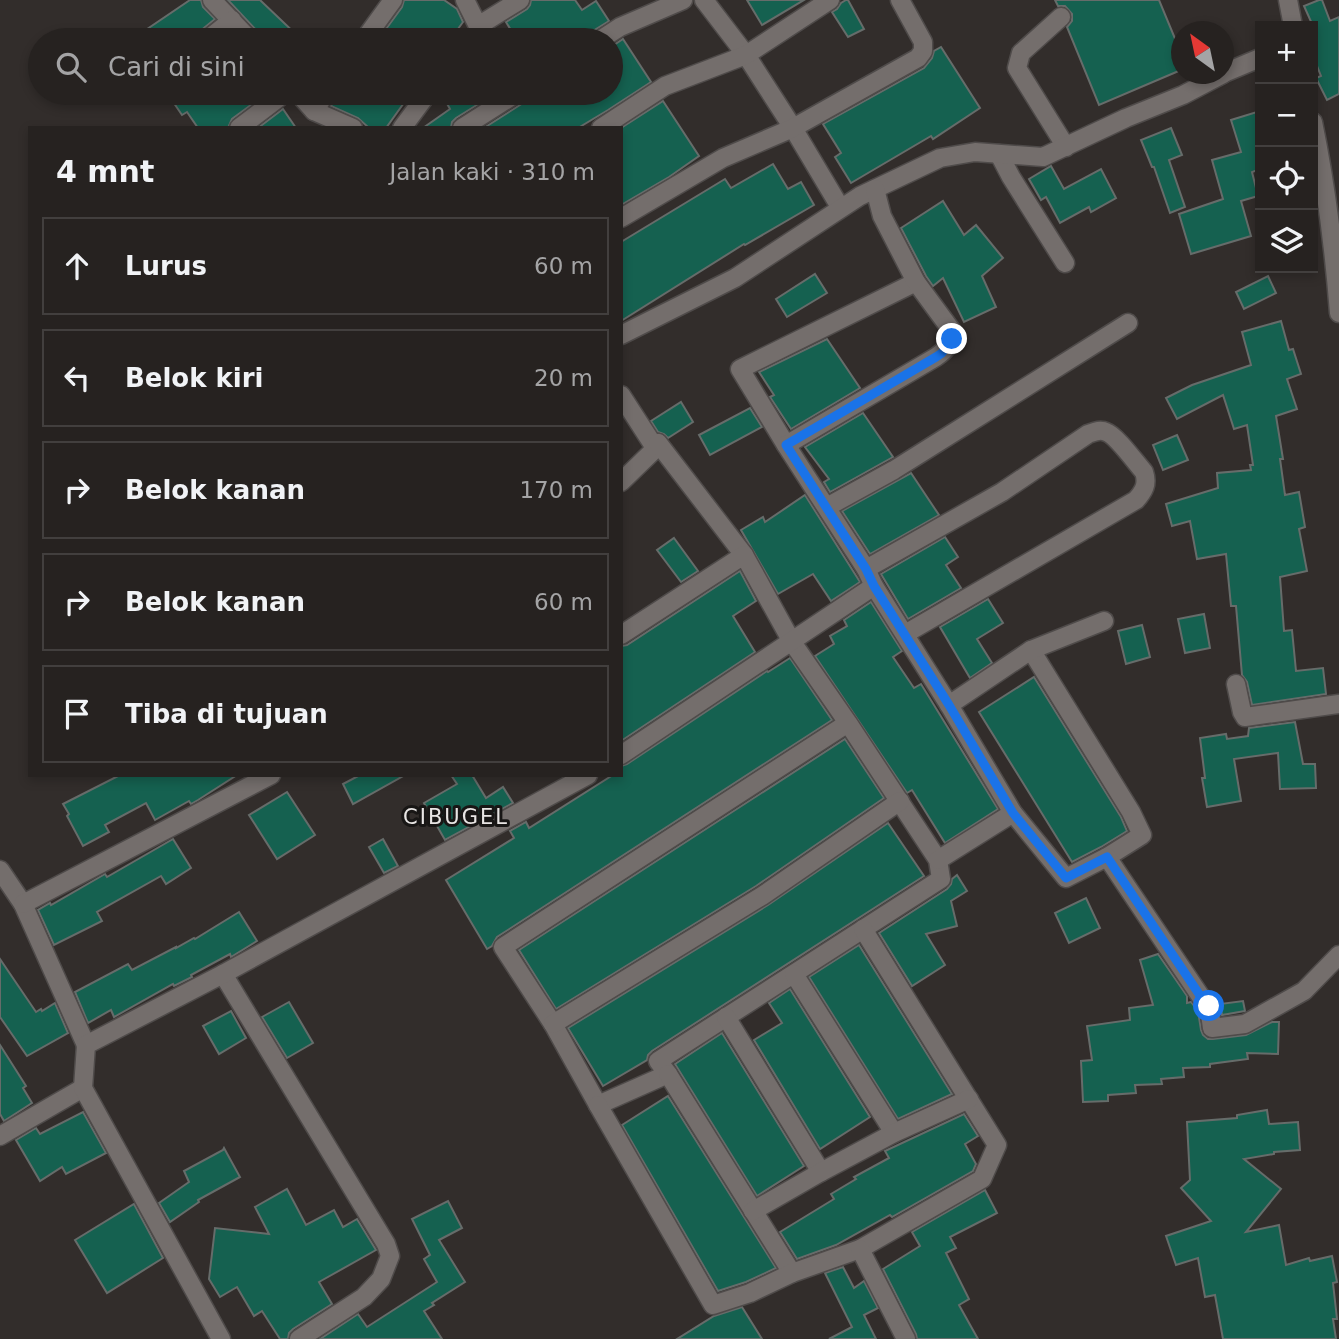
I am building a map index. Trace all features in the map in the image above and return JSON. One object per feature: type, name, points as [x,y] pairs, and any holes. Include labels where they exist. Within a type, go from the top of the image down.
[{"type":"street","points":[[212,0],[239,28]]},
{"type":"street","points":[[373,28],[393,0]]},
{"type":"street","points":[[465,0],[472,28]]},
{"type":"street","points":[[480,28],[520,0]]},
{"type":"street","points":[[618,28],[683,0]]},
{"type":"street","points":[[704,0],[746,55],[840,207]]},
{"type":"street","points":[[604,126],[665,86],[746,55],[830,0]]},
{"type":"street","points":[[623,217],[723,158],[793,128],[918,58],[923,51],[923,41],[900,0]]},
{"type":"street","points":[[1288,0],[1292,21]]},
{"type":"street","points":[[1061,17],[1021,53],[1017,68],[1066,147]]},
{"type":"street","points":[[222,28],[232,20]]},
{"type":"street","points":[[1234,69],[1255,60]]},
{"type":"street","points":[[623,334],[735,278],[840,207],[940,158],[975,152],[1043,157],[1126,118],[1183,96],[1204,84]]},
{"type":"street","points":[[242,126],[269,105]]},
{"type":"street","points":[[309,105],[314,111],[348,126]]},
{"type":"street","points":[[314,111],[318,105]]},
{"type":"street","points":[[403,126],[419,105]]},
{"type":"street","points":[[464,126],[498,105]]},
{"type":"street","points":[[1318,147],[1335,262],[1339,313]]},
{"type":"street","points":[[999,154],[1065,263]]},
{"type":"street","points":[[786,445],[936,357],[948,347],[952,339],[953,331],[916,282],[882,216],[874,189]]},
{"type":"street","points":[[916,282],[740,369],[866,569],[1013,813],[1066,878],[1142,835],[1131,812],[1031,650]]},
{"type":"street","points":[[827,507],[894,470],[1128,323]]},
{"type":"street","points":[[623,398],[652,443],[658,443]]},
{"type":"street","points":[[866,569],[1002,492],[1088,434],[1105,431],[1112,435],[1144,472],[1146,486],[1136,500],[905,634]]},
{"type":"street","points":[[623,480],[658,443]]},
{"type":"street","points":[[658,443],[744,555],[792,642],[938,860],[942,879],[658,1061],[792,1273]]},
{"type":"street","points":[[623,634],[744,555]]},
{"type":"street","points":[[623,754],[874,586]]},
{"type":"street","points":[[949,705],[1031,650],[1104,621]]},
{"type":"street","points":[[1236,684],[1245,717],[1339,704]]},
{"type":"street","points":[[848,723],[503,947],[553,1024],[713,1305],[860,1249],[982,1179],[997,1145],[863,929]]},
{"type":"street","points":[[23,904],[267,777]]},
{"type":"street","points":[[86,1045],[223,974],[584,777]]},
{"type":"street","points":[[553,1024],[762,895],[900,801]]},
{"type":"street","points":[[938,860],[1013,813]]},
{"type":"street","points":[[1107,857],[1209,1006],[1212,1028],[1245,1024],[1304,991],[1339,955]]},
{"type":"street","points":[[0,870],[23,904],[86,1045],[83,1088],[221,1339]]},
{"type":"street","points":[[223,974],[386,1244],[390,1256],[381,1279],[364,1297],[299,1339]]},
{"type":"street","points":[[793,974],[894,1133]]},
{"type":"street","points":[[726,1017],[821,1172]]},
{"type":"street","points":[[598,1105],[667,1074]]},
{"type":"street","points":[[0,1136],[83,1088]]},
{"type":"street","points":[[753,1212],[894,1133],[969,1099]]},
{"type":"street","points":[[860,1249],[906,1339]]},
{"type":"building","points":[[190,0],[201,0],[203,7],[215,19],[204,28],[149,28]]},
{"type":"building","points":[[228,0],[260,0],[289,28],[254,28]]},
{"type":"building","points":[[404,0],[444,0],[457,9],[463,22],[459,28],[387,28]]},
{"type":"building","points":[[531,0],[575,0],[582,10],[596,1],[609,21],[598,28],[510,28],[506,22],[530,5]]},
{"type":"building","points":[[747,0],[804,0],[762,25]]},
{"type":"building","points":[[846,0],[864,29],[848,37],[832,12]]},
{"type":"building","points":[[1055,0],[1159,0],[1171,29],[1171,74],[1099,105],[1067,27],[1072,21],[1072,14],[1065,6],[1058,6]]},
{"type":"building","points":[[1322,0],[1330,21],[1339,17],[1339,94],[1327,100],[1318,82],[1318,77],[1321,76],[1318,68],[1318,21],[1311,21],[1304,6]]},
{"type":"building","points":[[623,39],[651,82],[623,100]]},
{"type":"building","points":[[941,47],[980,108],[933,139],[931,136],[851,183],[835,157],[841,153],[823,124],[924,68],[934,51]]},
{"type":"building","points":[[663,101],[699,156],[623,204],[623,127]]},
{"type":"building","points":[[175,105],[251,105],[232,119],[229,126],[197,126],[187,112],[182,115]]},
{"type":"building","points":[[402,105],[387,126],[367,126],[358,118],[331,106]]},
{"type":"building","points":[[448,105],[477,105],[456,118],[451,126],[426,126],[450,109]]},
{"type":"building","points":[[520,105],[616,105],[581,126],[487,126]]},
{"type":"building","points":[[283,109],[295,126],[261,126]]},
{"type":"building","points":[[1255,113],[1255,171],[1252,172],[1255,197],[1241,201],[1251,236],[1191,254],[1179,214],[1223,199],[1212,160],[1241,152],[1231,120]]},
{"type":"building","points":[[1171,128],[1182,155],[1169,160],[1185,207],[1170,213],[1154,167],[1141,140]]},
{"type":"building","points":[[773,164],[788,189],[801,182],[814,205],[744,244],[623,320],[623,241],[725,179],[731,188]]},
{"type":"building","points":[[1051,166],[1064,189],[1101,169],[1116,198],[1091,212],[1089,207],[1060,223],[1046,197],[1041,200],[1029,179]]},
{"type":"building","points":[[943,201],[964,235],[976,225],[1003,258],[982,276],[996,307],[964,322],[943,278],[933,286],[901,228]]},
{"type":"building","points":[[815,274],[827,293],[787,317],[776,299]]},
{"type":"building","points":[[1268,276],[1276,293],[1244,309],[1236,292]]},
{"type":"building","points":[[1281,321],[1289,350],[1293,349],[1301,374],[1287,379],[1297,409],[1276,416],[1283,459],[1280,459],[1285,495],[1299,492],[1305,527],[1299,529],[1307,571],[1280,577],[1284,631],[1292,630],[1296,671],[1323,668],[1326,694],[1252,705],[1247,682],[1242,675],[1236,606],[1231,606],[1226,554],[1197,559],[1190,521],[1172,526],[1166,504],[1218,488],[1217,473],[1251,470],[1250,465],[1253,465],[1247,425],[1234,429],[1223,395],[1177,419],[1166,398],[1192,385],[1251,365],[1242,332]]},
{"type":"building","points":[[827,339],[860,388],[791,429],[770,397],[774,395],[759,372]]},
{"type":"building","points":[[681,402],[693,422],[668,438],[658,432],[651,421]]},
{"type":"building","points":[[750,408],[762,427],[710,455],[699,435]]},
{"type":"building","points":[[863,413],[893,457],[830,492],[824,482],[829,479],[805,447]]},
{"type":"building","points":[[1177,435],[1188,460],[1163,470],[1153,445]]},
{"type":"building","points":[[911,473],[939,515],[870,554],[842,511]]},
{"type":"building","points":[[805,495],[860,582],[831,601],[813,574],[778,594],[741,530],[763,517],[765,522]]},
{"type":"building","points":[[945,537],[958,557],[946,565],[961,588],[908,619],[881,574]]},
{"type":"building","points":[[674,538],[698,571],[681,582],[657,550]]},
{"type":"building","points":[[740,571],[756,601],[733,616],[755,652],[623,740],[623,646]]},
{"type":"building","points":[[988,599],[1003,623],[977,639],[992,663],[970,678],[940,627]]},
{"type":"building","points":[[871,602],[902,651],[893,657],[914,688],[921,684],[998,809],[945,843],[912,790],[907,793],[815,656],[834,644],[830,636],[847,626],[844,620]]},
{"type":"building","points":[[1204,614],[1210,648],[1185,653],[1178,619]]},
{"type":"building","points":[[1142,625],[1150,657],[1126,664],[1118,631]]},
{"type":"building","points":[[790,658],[832,720],[497,937],[487,949],[446,880],[514,838],[510,831],[526,822],[529,828],[610,777],[623,777],[623,765]]},
{"type":"building","points":[[1034,677],[1121,817],[1127,831],[1072,862],[979,712]]},
{"type":"building","points":[[1295,722],[1303,764],[1315,764],[1316,788],[1280,789],[1278,753],[1234,759],[1241,801],[1207,807],[1200,738],[1226,734],[1227,739],[1248,736],[1249,728]]},
{"type":"building","points":[[845,739],[884,798],[756,886],[556,1009],[519,950]]},
{"type":"building","points":[[116,777],[234,777],[191,804],[189,801],[155,820],[146,803],[105,825],[109,832],[83,846],[63,804]]},
{"type":"building","points":[[356,777],[401,777],[353,804],[343,784]]},
{"type":"building","points":[[452,777],[473,777],[486,798],[503,787],[513,803],[445,840],[424,803],[457,784]]},
{"type":"building","points":[[287,792],[315,835],[277,859],[249,815]]},
{"type":"building","points":[[888,823],[924,876],[652,1051],[647,1060],[603,1086],[568,1028],[768,905]]},
{"type":"building","points":[[173,839],[191,868],[166,884],[161,876],[97,912],[102,921],[54,945],[38,910],[105,874],[107,877]]},
{"type":"building","points":[[383,839],[398,866],[384,873],[369,847]]},
{"type":"building","points":[[957,875],[967,891],[951,901],[957,926],[926,934],[945,965],[912,986],[879,933],[947,889]]},
{"type":"building","points":[[1086,898],[1100,928],[1069,943],[1055,913]]},
{"type":"building","points":[[239,912],[257,941],[114,1017],[111,1010],[88,1023],[75,992],[128,964],[132,970],[195,939]]},
{"type":"building","points":[[859,945],[952,1094],[898,1119],[809,977]]},
{"type":"building","points":[[1158,954],[1187,996],[1187,1003],[1191,1002],[1198,1011],[1203,1035],[1213,1039],[1246,1035],[1272,1022],[1279,1022],[1278,1054],[1247,1053],[1248,1059],[1210,1064],[1210,1067],[1183,1068],[1184,1077],[1161,1079],[1162,1084],[1135,1085],[1136,1093],[1108,1095],[1108,1101],[1083,1102],[1081,1061],[1092,1060],[1087,1026],[1130,1020],[1129,1008],[1153,1005],[1140,960]]},
{"type":"building","points":[[0,959],[36,1012],[55,1003],[68,1033],[27,1056],[0,1017]]},
{"type":"building","points":[[790,989],[870,1117],[820,1149],[754,1040],[782,1023],[769,1003]]},
{"type":"building","points":[[1243,1001],[1245,1011],[1222,1015],[1220,1004]]},
{"type":"building","points":[[289,1002],[313,1043],[287,1058],[262,1017]]},
{"type":"building","points":[[231,1011],[246,1038],[219,1054],[203,1026]]},
{"type":"building","points":[[722,1033],[804,1166],[757,1196],[675,1064]]},
{"type":"building","points":[[0,1045],[26,1086],[23,1088],[32,1103],[4,1121],[0,1114]]},
{"type":"building","points":[[668,1096],[776,1268],[718,1291],[622,1125]]},
{"type":"building","points":[[1267,1110],[1269,1124],[1298,1122],[1300,1150],[1274,1152],[1244,1159],[1281,1189],[1246,1232],[1279,1225],[1286,1265],[1309,1258],[1310,1261],[1332,1256],[1337,1282],[1333,1283],[1336,1339],[1223,1339],[1215,1295],[1205,1297],[1198,1258],[1176,1265],[1166,1236],[1211,1221],[1181,1188],[1190,1180],[1187,1122],[1237,1118],[1237,1115]]},
{"type":"building","points":[[83,1112],[106,1153],[66,1174],[62,1167],[40,1181],[16,1140],[36,1128],[40,1134]]},
{"type":"building","points":[[964,1114],[978,1136],[965,1144],[976,1164],[973,1171],[836,1245],[797,1259],[780,1232],[834,1199],[831,1194],[856,1179],[854,1177],[889,1158],[885,1151]]},
{"type":"building","points":[[224,1148],[240,1177],[198,1200],[199,1202],[170,1222],[159,1203],[189,1182],[184,1171]]},
{"type":"building","points":[[287,1189],[306,1225],[334,1210],[343,1227],[357,1219],[376,1250],[319,1282],[332,1304],[293,1329],[288,1339],[280,1339],[262,1311],[254,1316],[237,1287],[220,1297],[209,1279],[215,1228],[269,1234],[255,1207]]},
{"type":"building","points":[[985,1190],[997,1213],[950,1237],[956,1248],[946,1253],[969,1299],[959,1305],[978,1339],[917,1339],[883,1269],[920,1246],[912,1232]]},
{"type":"building","points":[[448,1201],[462,1228],[439,1240],[465,1282],[424,1311],[442,1339],[320,1339],[358,1314],[367,1327],[437,1282],[424,1259],[430,1255],[412,1219]]},
{"type":"building","points":[[134,1204],[163,1258],[107,1293],[75,1240]]},
{"type":"building","points":[[843,1267],[854,1288],[864,1281],[878,1308],[864,1315],[876,1339],[829,1339],[852,1327],[825,1273]]},
{"type":"building","points":[[742,1307],[762,1339],[677,1339],[714,1316]]},
{"type":"district","name":"CIBUGEL","points":[[456,817]]},
{"type":"route","points":[[952,339],[948,347],[936,357],[786,445],[866,569],[1013,813],[1066,878],[1107,857],[1209,1006]]}]
